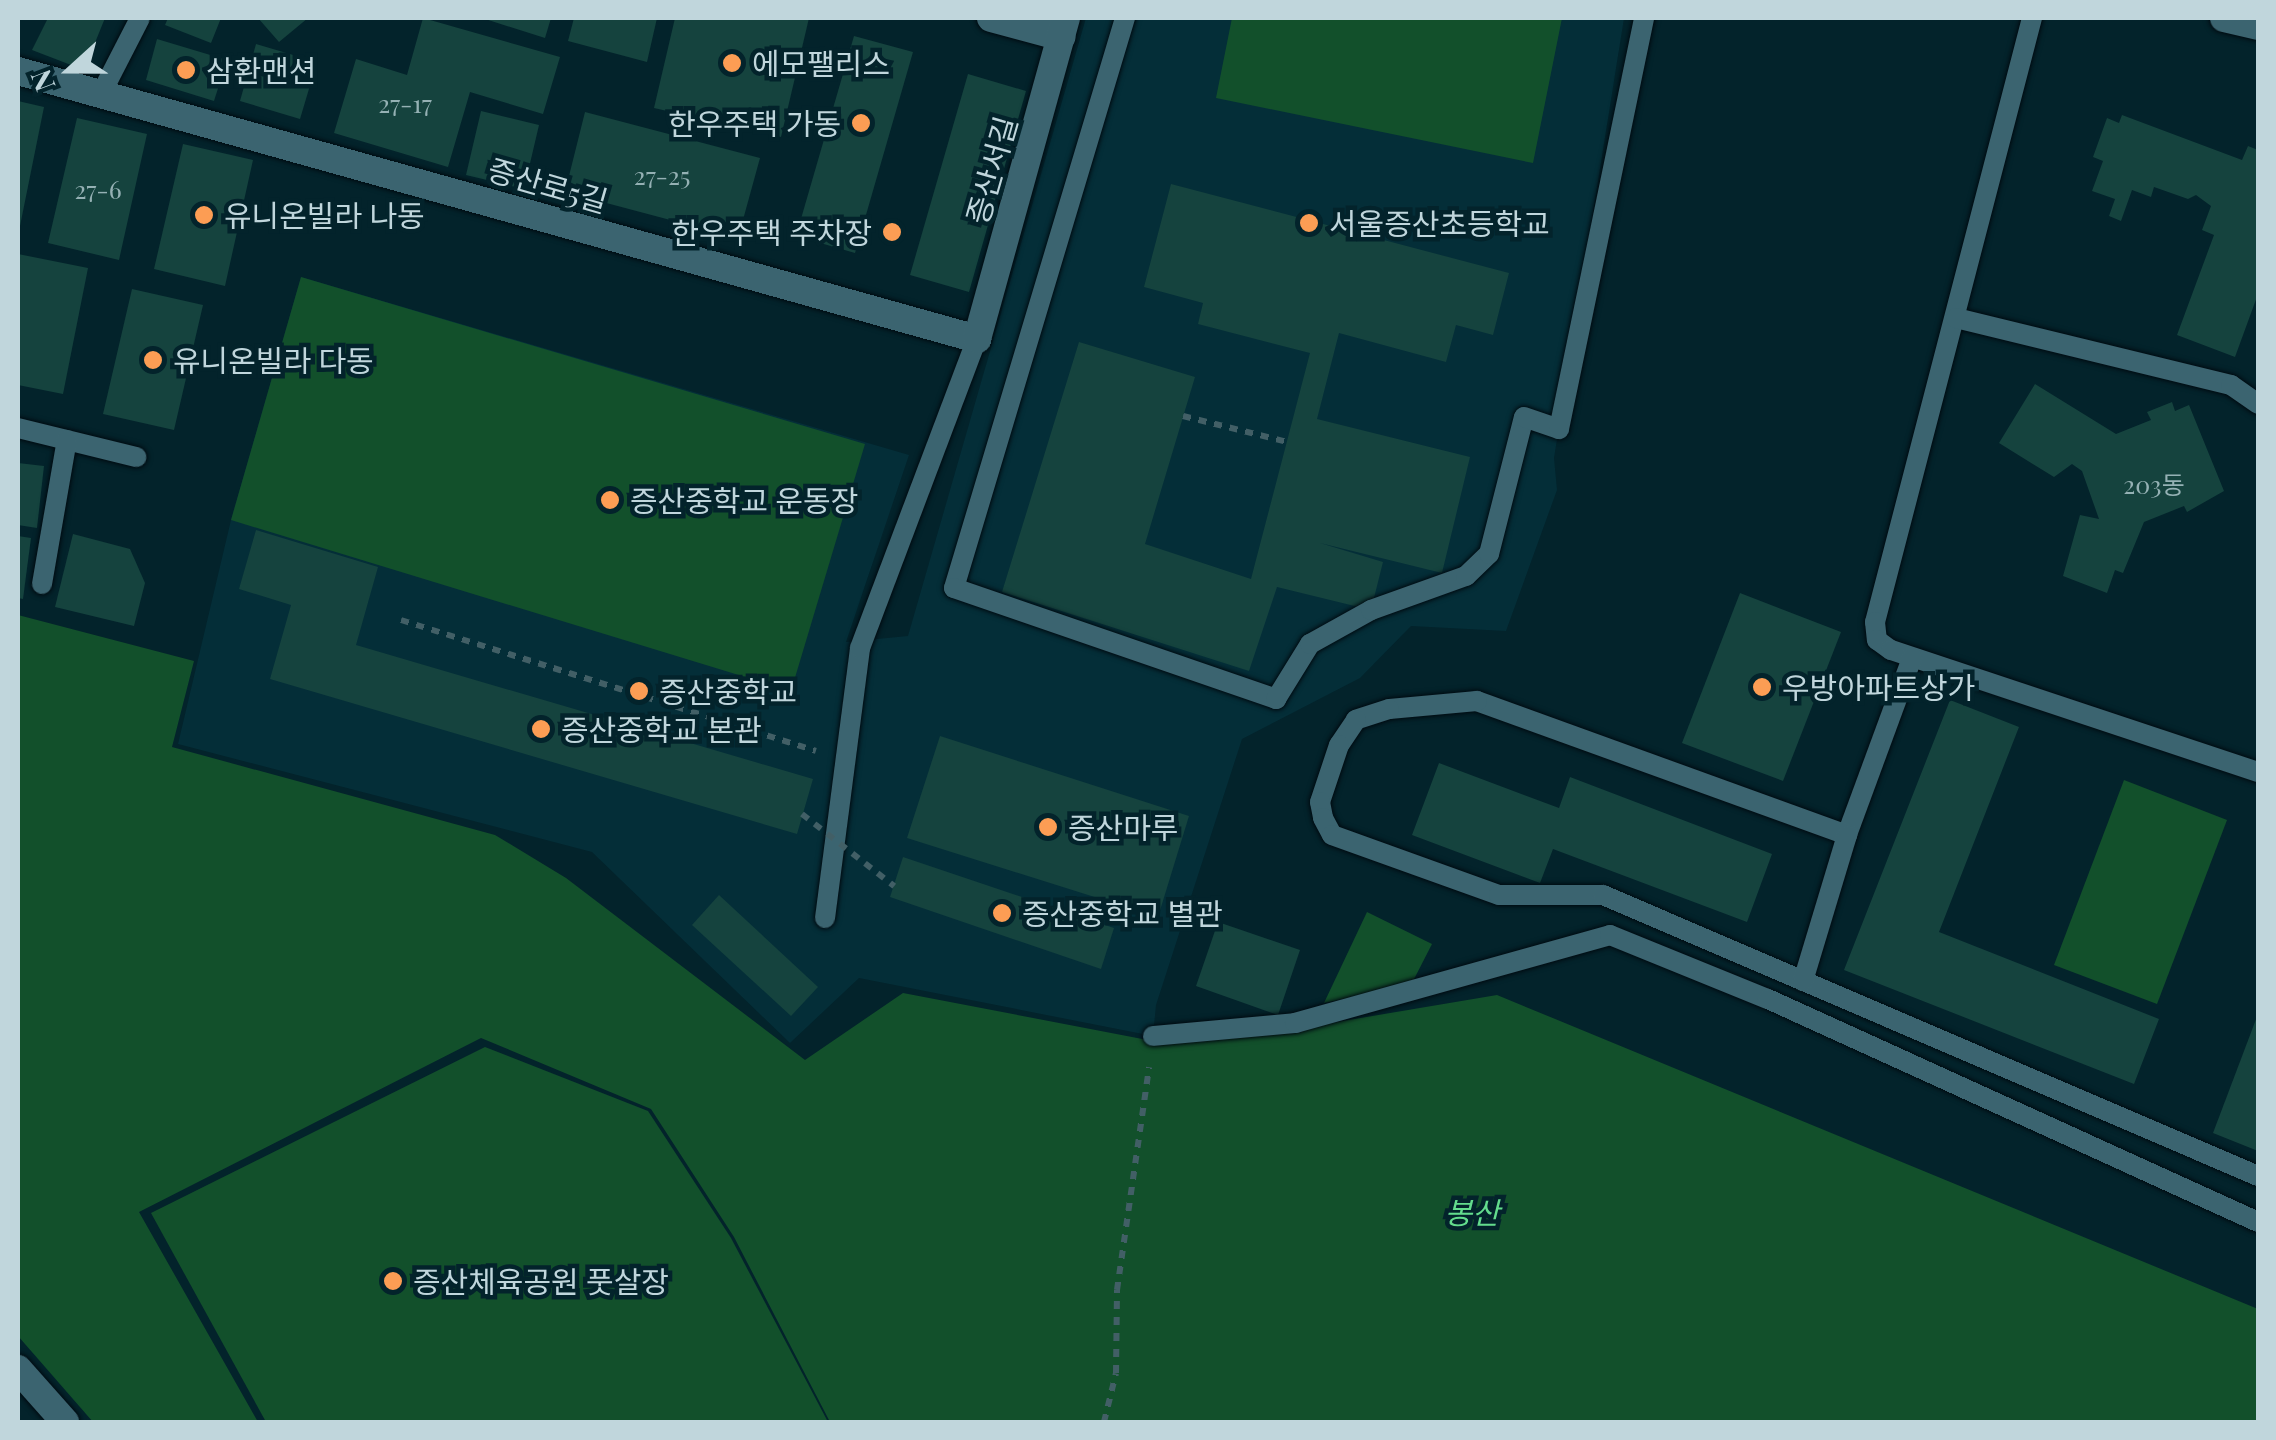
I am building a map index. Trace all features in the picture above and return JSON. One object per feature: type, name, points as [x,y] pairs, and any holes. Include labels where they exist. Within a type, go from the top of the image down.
[{"type":"street","points":[[991,18],[1064,27]]},
{"type":"street","points":[[2224,18],[2258,26]]},
{"type":"street","name":"증산서길","points":[[978,339],[1064,27]]},
{"type":"street","name":"증산로5길","points":[[18,71],[978,339]]},
{"type":"street","points":[[18,1369],[65,1422]]},
{"type":"lane","points":[[101,94],[140,18]]},
{"type":"lane","points":[[1125,18],[954,588],[1276,700],[1310,644],[1371,610],[1466,576],[1477,566],[1488,554],[1524,417],[1559,429],[1644,18]]},
{"type":"lane","points":[[2032,18],[1875,622],[1877,640],[1912,658],[2258,772]]},
{"type":"lane","points":[[1956,318],[2231,385],[2258,404]]},
{"type":"lane","points":[[826,918],[851,762],[860,648],[978,339]]},
{"type":"lane","points":[[18,428],[136,457]]},
{"type":"lane","points":[[42,584],[67,440]]},
{"type":"lane","points":[[1803,981],[1847,835],[1912,658]]},
{"type":"lane","points":[[1847,835],[1477,701],[1356,720],[1338,744],[1320,802],[1332,835],[1385,858],[1499,896],[1602,895],[2258,1176]]},
{"type":"lane","points":[[1153,1036],[1295,1024],[1610,934],[1768,999],[2258,1222]]},
{"type":"path","points":[[1183,416],[1287,442]]},
{"type":"path","points":[[402,620],[851,762]]},
{"type":"path","points":[[802,814],[894,886]]},
{"type":"path","points":[[1104,1422],[1116,1373],[1116,1290],[1153,1036]]},
{"type":"shaded area","points":[[1086,18],[1624,18],[1554,458],[1557,490],[1506,631],[1411,626],[1360,678],[1242,739],[1156,1005],[1153,1036],[859,978],[790,1043],[592,852],[178,744],[231,520],[301,277],[909,455],[846,642],[908,636]]},
{"type":"green space","points":[[1232,18],[1562,18],[1533,163],[1216,98]]},
{"type":"green space","name":"증산중학교 운동장","points":[[301,277],[865,444],[791,691],[231,520]]},
{"type":"green space","name":"봉산","points":[[18,615],[194,661],[172,747],[495,835],[566,878],[805,1060],[903,993],[1158,1042],[1307,1027],[1497,995],[2258,1309],[2258,1422],[830,1422],[734,1237],[651,1109],[481,1038],[139,1212],[258,1422],[93,1422],[18,1336]]},
{"type":"green space","points":[[2124,780],[2227,820],[2157,1004],[2054,965]]},
{"type":"green space","points":[[1367,912],[1432,944],[1411,985],[1324,1003]]},
{"type":"green space","points":[[485,1047],[648,1111],[731,1238],[828,1422],[266,1422],[151,1213]]},
{"type":"building","points":[[48,18],[105,18],[84,70],[32,50]]},
{"type":"building","points":[[168,18],[221,18],[211,43],[165,25]]},
{"type":"building","points":[[258,18],[308,18],[279,42]]},
{"type":"building","points":[[423,18],[560,57],[543,114],[470,92],[448,167],[334,133],[356,59],[407,75]]},
{"type":"building","points":[[482,18],[551,18],[545,38]]},
{"type":"building","points":[[574,18],[657,18],[647,62],[568,41]]},
{"type":"building","name":"에모팰리스","points":[[675,18],[809,18],[781,137],[654,108]]},
{"type":"building","name":"한우주택 가동","points":[[854,36],[913,52],[855,253],[796,236]]},
{"type":"building","name":"삼환맨션","points":[[157,39],[227,60],[214,101],[146,80]]},
{"type":"building","points":[[256,44],[317,62],[300,119],[240,101]]},
{"type":"building","points":[[968,74],[1026,91],[969,292],[910,275]]},
{"type":"building","points":[[18,101],[44,107],[19,231],[18,231]]},
{"type":"building","points":[[481,111],[539,125],[524,189],[466,175]]},
{"type":"building","points":[[585,112],[760,158],[738,238],[565,192]]},
{"type":"building","points":[[2122,115],[2242,160],[2248,146],[2258,150],[2258,294],[2235,357],[2177,335],[2214,235],[2202,230],[2211,206],[2196,195],[2188,199],[2154,187],[2151,197],[2132,190],[2121,221],[2109,216],[2115,199],[2092,191],[2103,161],[2093,157],[2107,118],[2119,123]]},
{"type":"building","points":[[77,118],[147,134],[119,260],[48,243]]},
{"type":"building","name":"유니온빌라 나동","points":[[183,144],[253,160],[225,286],[154,269]]},
{"type":"building","points":[[1171,184],[1509,273],[1493,335],[1456,325],[1446,362],[1339,333],[1317,419],[1470,457],[1442,573],[1320,543],[1383,562],[1371,610],[1277,587],[1249,671],[1002,592],[1079,342],[1195,377],[1145,544],[1251,579],[1310,353],[1198,324],[1203,303],[1144,287]]},
{"type":"building","points":[[18,254],[88,268],[63,394],[18,385]]},
{"type":"building","name":"유니온빌라 다동","points":[[132,289],[203,305],[174,430],[103,414]]},
{"type":"building","points":[[2035,384],[2116,434],[2151,420],[2147,412],[2172,402],[2175,411],[2189,405],[2224,491],[2187,512],[2184,506],[2144,522],[2123,573],[2115,570],[2107,593],[2063,576],[2080,515],[2099,519],[2082,471],[2072,464],[2054,477],[1999,443]]},
{"type":"building","points":[[18,463],[44,466],[37,528],[18,525]]},
{"type":"building","name":"증산중학교 본관","points":[[256,530],[378,567],[356,645],[813,779],[797,834],[270,679],[291,605],[239,589]]},
{"type":"building","points":[[73,534],[130,549],[145,583],[134,626],[55,607]]},
{"type":"building","points":[[18,536],[31,538],[23,599],[18,598]]},
{"type":"building","name":"우방아파트상가","points":[[1740,593],[1841,632],[1783,781],[1682,743]]},
{"type":"building","points":[[1950,700],[2019,727],[1939,932],[2159,1019],[2134,1084],[1844,970]]},
{"type":"building","name":"증산마루","points":[[940,736],[1189,816],[1158,917],[907,838]]},
{"type":"building","points":[[1439,763],[1559,808],[1570,777],[1772,854],[1747,922],[1553,849],[1540,883],[1412,835]]},
{"type":"building","name":"증산중학교 별관","points":[[903,857],[1114,928],[1101,969],[890,897]]},
{"type":"building","points":[[719,895],[818,987],[791,1016],[692,925]]},
{"type":"building","points":[[1218,922],[1300,950],[1278,1015],[1196,986]]},
{"type":"building","points":[[2258,1014],[2258,1151],[2213,1133]]},
{"type":"place","name":"에모팰리스","points":[[732,63]]},
{"type":"place","name":"삼환맨션","points":[[186,70]]},
{"type":"place","name":"한우주택 가동","points":[[861,123]]},
{"type":"place","name":"유니온빌라 나동","points":[[204,215]]},
{"type":"place","name":"서울증산초등학교","points":[[1309,223]]},
{"type":"place","name":"한우주택 주차장","points":[[892,232]]},
{"type":"place","name":"유니온빌라 다동","points":[[153,360]]},
{"type":"place","name":"증산중학교 운동장","points":[[610,500]]},
{"type":"place","name":"우방아파트상가","points":[[1762,687]]},
{"type":"place","name":"증산중학교","points":[[639,691]]},
{"type":"place","name":"증산중학교 본관","points":[[541,729]]},
{"type":"place","name":"증산마루","points":[[1048,827]]},
{"type":"place","name":"증산중학교 별관","points":[[1002,913]]},
{"type":"place","name":"증산체육공원 풋살장","points":[[393,1281]]}]
